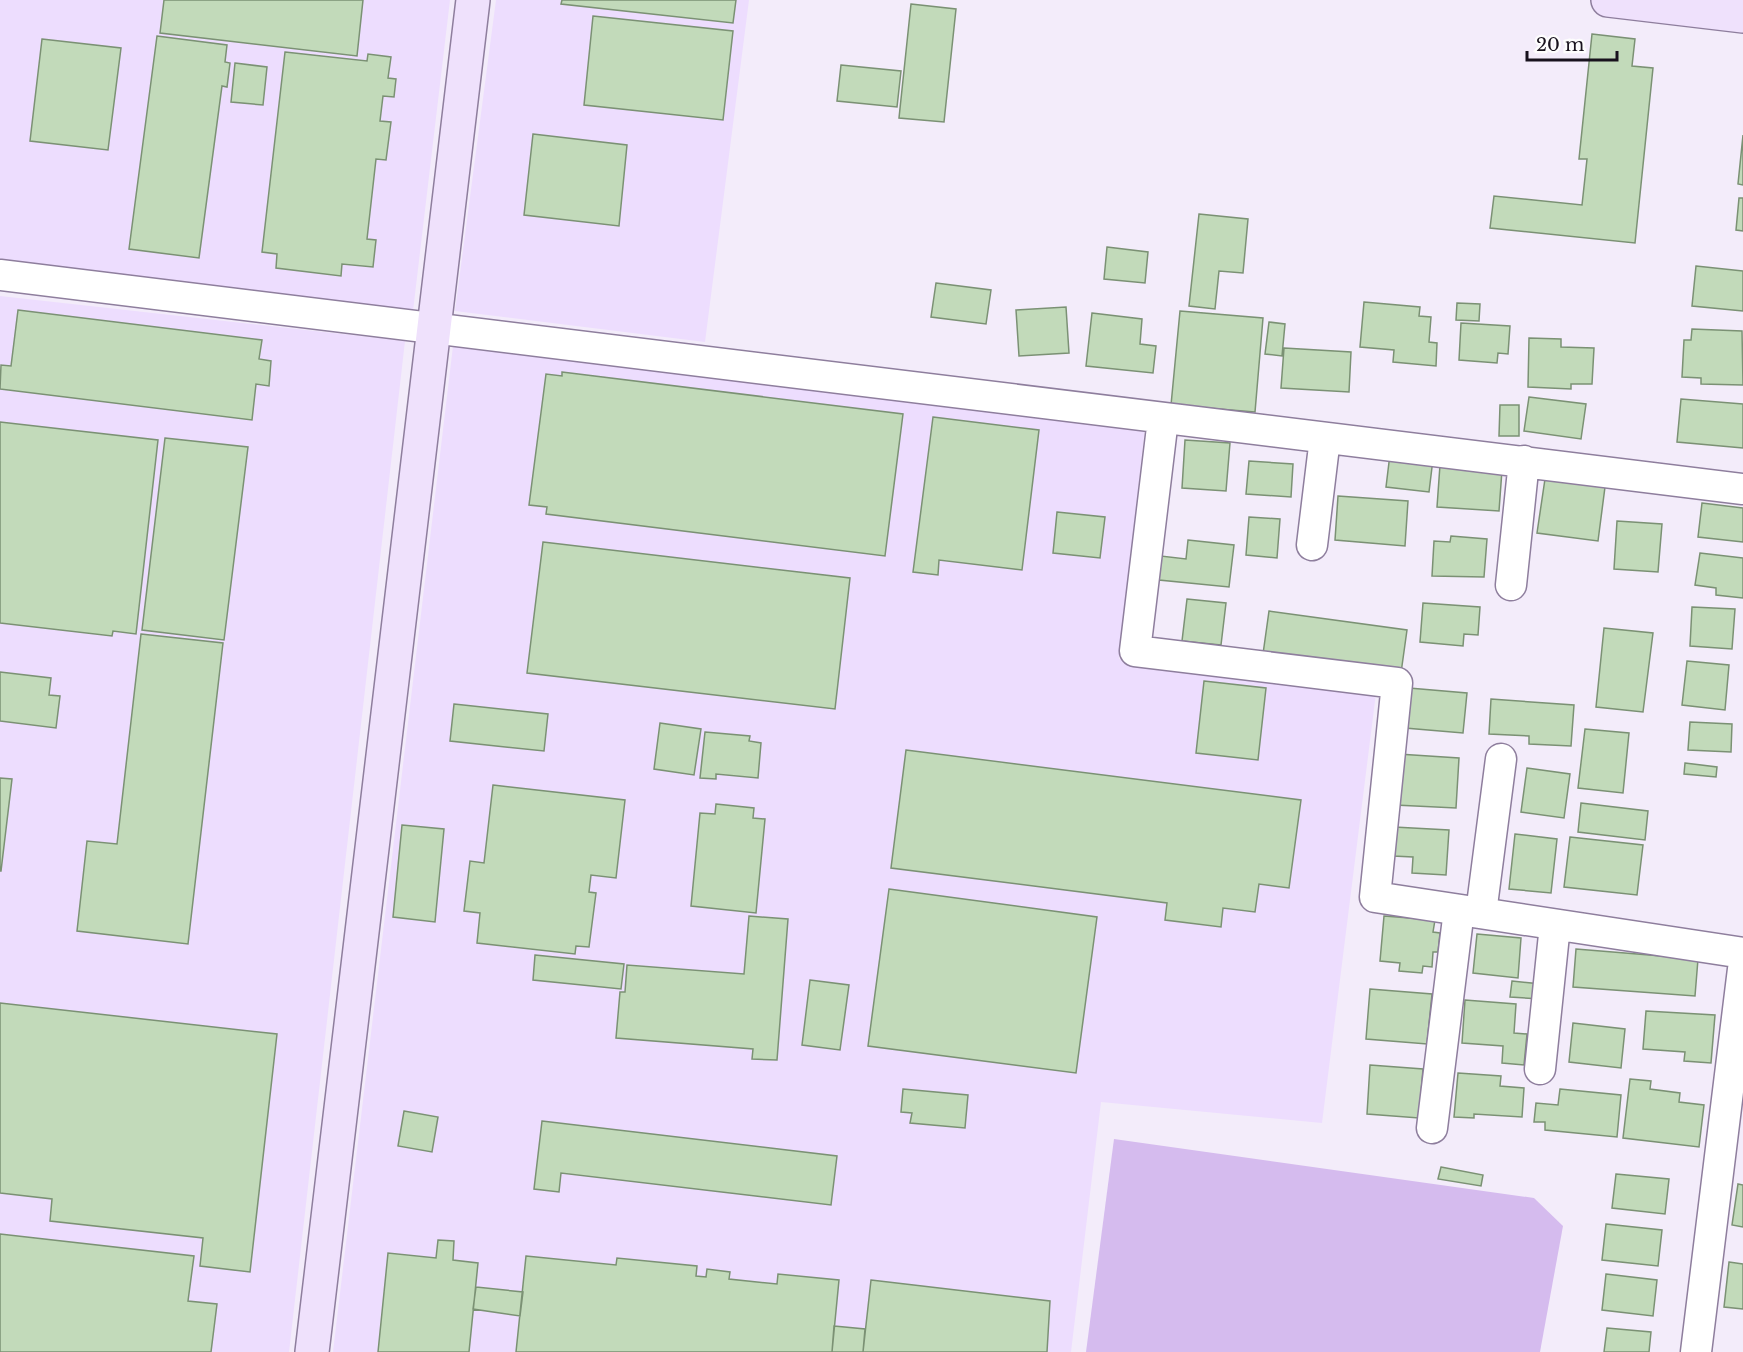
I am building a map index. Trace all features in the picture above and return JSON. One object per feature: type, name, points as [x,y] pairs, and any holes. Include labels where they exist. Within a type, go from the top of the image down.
[{"type":"street","points":[[312,1352],[473,0]]},
{"type":"street","points":[[1608,0],[1743,16]]},
{"type":"street","points":[[0,274],[1743,489]]},
{"type":"street","points":[[1163,419],[1135,651],[1397,683],[1375,897],[1743,953]]},
{"type":"street","points":[[1312,545],[1325,438]]},
{"type":"street","points":[[1511,585],[1524,461]]},
{"type":"street","points":[[1432,1128],[1470,912],[1501,759]]},
{"type":"street","points":[[1540,1069],[1555,925]]},
{"type":"street","points":[[1696,1352],[1731,1172],[1743,969]]},
{"type":"shaded area","points":[[0,0],[450,0],[413,311],[0,265]]},
{"type":"shaded area","points":[[496,0],[749,0],[705,342],[455,311]]},
{"type":"shaded area","points":[[0,296],[405,341],[289,1352],[0,1352]]},
{"type":"shaded area","points":[[453,346],[1145,427],[1119,659],[1376,693],[1322,1123],[1101,1102],[1071,1352],[333,1352]]},
{"type":"shaded area","points":[[1114,1139],[1534,1198],[1563,1226],[1540,1352],[1086,1352]]},
{"type":"building","points":[[164,0],[363,0],[357,56],[160,33]]},
{"type":"building","points":[[562,0],[736,0],[733,23],[561,4]]},
{"type":"building","points":[[911,4],[956,9],[944,122],[899,118]]},
{"type":"building","points":[[593,16],[733,31],[723,120],[584,105]]},
{"type":"building","points":[[1592,34],[1635,39],[1632,66],[1653,68],[1635,243],[1490,228],[1494,196],[1582,205],[1587,159],[1579,159]]},
{"type":"building","points":[[157,36],[227,45],[225,62],[230,63],[227,87],[222,86],[199,258],[129,249]]},
{"type":"building","points":[[42,39],[121,48],[108,150],[30,141]]},
{"type":"building","points":[[285,52],[367,61],[368,54],[391,57],[388,78],[396,79],[394,97],[383,96],[380,121],[391,122],[386,160],[376,159],[367,239],[376,240],[373,267],[342,264],[341,276],[276,268],[277,254],[262,252]]},
{"type":"building","points":[[235,63],[267,67],[263,105],[231,102]]},
{"type":"building","points":[[841,65],[901,71],[897,107],[837,101]]},
{"type":"building","points":[[533,134],[627,145],[619,226],[524,215]]},
{"type":"building","points":[[1743,135],[1743,185],[1738,184]]},
{"type":"building","points":[[1739,198],[1743,198],[1743,231],[1736,230]]},
{"type":"building","points":[[1199,214],[1248,219],[1243,273],[1219,271],[1215,309],[1189,306]]},
{"type":"building","points":[[1107,247],[1148,252],[1145,283],[1104,279]]},
{"type":"building","points":[[1696,266],[1743,271],[1743,311],[1692,306]]},
{"type":"building","points":[[936,283],[991,290],[986,324],[931,317]]},
{"type":"building","points":[[1364,302],[1420,307],[1419,316],[1431,317],[1429,342],[1437,343],[1436,366],[1393,362],[1394,350],[1360,347]]},
{"type":"building","points":[[1457,303],[1480,304],[1479,321],[1456,320]]},
{"type":"building","points":[[1066,307],[1069,353],[1019,356],[1016,310]]},
{"type":"building","points":[[18,310],[262,340],[259,359],[271,361],[269,386],[256,384],[252,420],[0,389],[1,365],[11,366]]},
{"type":"building","points":[[1180,311],[1263,318],[1255,412],[1171,405]]},
{"type":"building","points":[[1092,313],[1142,319],[1140,344],[1156,346],[1153,373],[1086,366]]},
{"type":"building","points":[[1269,322],[1285,324],[1282,356],[1265,354]]},
{"type":"building","points":[[1461,323],[1510,326],[1508,354],[1498,353],[1497,363],[1459,360]]},
{"type":"building","points":[[1692,329],[1742,331],[1743,385],[1701,384],[1701,378],[1682,377],[1684,340],[1691,340]]},
{"type":"building","points":[[1529,338],[1561,339],[1561,347],[1594,348],[1592,384],[1571,384],[1571,389],[1528,387]]},
{"type":"building","points":[[1284,348],[1351,352],[1349,392],[1281,388]]},
{"type":"building","points":[[562,372],[903,414],[885,556],[546,514],[547,507],[529,505],[546,374],[562,376]]},
{"type":"building","points":[[1529,397],[1586,404],[1581,439],[1524,431]]},
{"type":"building","points":[[1681,399],[1743,404],[1743,448],[1677,442]]},
{"type":"building","points":[[1500,405],[1519,405],[1519,436],[1499,436]]},
{"type":"building","points":[[933,417],[1039,430],[1022,570],[939,560],[938,575],[913,572]]},
{"type":"building","points":[[0,422],[158,440],[136,634],[113,631],[112,636],[0,623]]},
{"type":"building","points":[[165,438],[248,447],[224,640],[142,630]]},
{"type":"building","points":[[1185,440],[1230,443],[1226,491],[1182,488]]},
{"type":"building","points":[[1390,454],[1433,459],[1429,492],[1386,487]]},
{"type":"building","points":[[1249,461],[1293,464],[1291,497],[1246,494]]},
{"type":"building","points":[[1440,465],[1502,470],[1499,511],[1437,507]]},
{"type":"building","points":[[1545,479],[1605,487],[1598,541],[1537,533]]},
{"type":"building","points":[[1338,496],[1408,501],[1405,546],[1335,540]]},
{"type":"building","points":[[1702,503],[1743,508],[1743,542],[1698,537]]},
{"type":"building","points":[[1057,512],[1105,517],[1100,558],[1053,553]]},
{"type":"building","points":[[1249,517],[1280,519],[1277,558],[1246,555]]},
{"type":"building","points":[[1617,521],[1662,524],[1658,572],[1614,569]]},
{"type":"building","points":[[1451,536],[1487,539],[1484,577],[1432,576],[1434,541],[1450,542]]},
{"type":"building","points":[[1188,540],[1234,545],[1229,587],[1159,580],[1161,556],[1186,559]]},
{"type":"building","points":[[543,542],[850,578],[835,709],[527,673]]},
{"type":"building","points":[[1700,553],[1743,558],[1743,598],[1716,595],[1716,588],[1695,585]]},
{"type":"building","points":[[1187,599],[1226,603],[1221,645],[1182,641]]},
{"type":"building","points":[[1423,603],[1480,607],[1478,635],[1464,634],[1463,646],[1420,642]]},
{"type":"building","points":[[1692,607],[1735,609],[1732,649],[1690,646]]},
{"type":"building","points":[[1269,611],[1407,630],[1401,673],[1263,654]]},
{"type":"building","points":[[1604,628],[1653,633],[1643,712],[1596,707]]},
{"type":"building","points":[[141,634],[223,643],[188,944],[77,931],[87,841],[117,844]]},
{"type":"building","points":[[1687,661],[1729,665],[1725,710],[1682,705]]},
{"type":"building","points":[[0,672],[51,678],[49,695],[60,696],[56,728],[0,721]]},
{"type":"building","points":[[1204,681],[1266,688],[1258,760],[1196,753]]},
{"type":"building","points":[[1409,688],[1467,693],[1463,733],[1405,728]]},
{"type":"building","points":[[1491,699],[1574,705],[1571,746],[1529,744],[1529,736],[1489,734]]},
{"type":"building","points":[[454,704],[548,714],[544,751],[450,741]]},
{"type":"building","points":[[1690,722],[1732,724],[1731,752],[1688,750]]},
{"type":"building","points":[[660,723],[701,729],[694,775],[654,769]]},
{"type":"building","points":[[1585,729],[1629,733],[1623,793],[1578,788]]},
{"type":"building","points":[[705,732],[750,736],[749,741],[761,743],[758,778],[716,774],[716,779],[700,778]]},
{"type":"building","points":[[906,750],[1301,800],[1289,888],[1259,884],[1255,912],[1223,908],[1221,927],[1165,920],[1167,903],[891,868]]},
{"type":"building","points":[[1398,754],[1459,758],[1456,808],[1395,805]]},
{"type":"building","points":[[1685,763],[1717,767],[1716,777],[1684,774]]},
{"type":"building","points":[[1527,768],[1570,774],[1564,818],[1521,812]]},
{"type":"building","points":[[0,778],[12,779],[1,871],[0,871]]},
{"type":"building","points":[[493,785],[625,800],[616,878],[591,875],[589,892],[596,893],[589,947],[576,946],[575,954],[477,943],[480,913],[464,911],[470,861],[484,863]]},
{"type":"building","points":[[1581,803],[1648,811],[1645,840],[1578,832]]},
{"type":"building","points":[[716,804],[754,808],[753,818],[765,819],[756,913],[691,906],[700,813],[715,814]]},
{"type":"building","points":[[402,825],[444,829],[435,922],[393,917]]},
{"type":"building","points":[[1394,827],[1449,830],[1446,875],[1412,873],[1413,857],[1393,856]]},
{"type":"building","points":[[1515,834],[1557,839],[1551,893],[1509,889]]},
{"type":"building","points":[[1570,837],[1643,845],[1637,895],[1564,887]]},
{"type":"building","points":[[889,889],[1097,917],[1076,1073],[868,1046]]},
{"type":"building","points":[[749,916],[788,919],[777,1060],[752,1059],[753,1049],[616,1038],[620,992],[625,992],[627,965],[744,974]]},
{"type":"building","points":[[1384,916],[1435,920],[1433,932],[1440,933],[1438,952],[1433,952],[1432,967],[1423,966],[1422,973],[1399,971],[1400,963],[1380,961]]},
{"type":"building","points":[[1477,934],[1521,938],[1518,978],[1473,973]]},
{"type":"building","points":[[1576,949],[1698,959],[1695,996],[1573,987]]},
{"type":"building","points":[[535,955],[624,964],[621,989],[533,980]]},
{"type":"building","points":[[810,980],[849,985],[840,1050],[802,1045]]},
{"type":"building","points":[[1512,981],[1541,984],[1540,999],[1510,997]]},
{"type":"building","points":[[1370,989],[1432,994],[1427,1044],[1366,1039]]},
{"type":"building","points":[[1465,1000],[1516,1004],[1514,1033],[1527,1034],[1524,1065],[1502,1063],[1503,1046],[1462,1043]]},
{"type":"building","points":[[0,1003],[277,1034],[250,1272],[200,1266],[203,1238],[50,1221],[52,1199],[0,1193]]},
{"type":"building","points":[[1646,1011],[1715,1015],[1711,1063],[1684,1061],[1685,1052],[1643,1049]]},
{"type":"building","points":[[1573,1023],[1625,1029],[1621,1068],[1569,1062]]},
{"type":"building","points":[[1370,1065],[1423,1069],[1419,1118],[1367,1114]]},
{"type":"building","points":[[1458,1073],[1501,1076],[1500,1086],[1524,1088],[1522,1117],[1474,1114],[1474,1118],[1454,1117]]},
{"type":"building","points":[[1630,1079],[1651,1081],[1650,1089],[1680,1093],[1679,1102],[1704,1105],[1699,1147],[1623,1138]]},
{"type":"building","points":[[903,1089],[968,1095],[965,1128],[910,1123],[912,1113],[901,1112]]},
{"type":"building","points":[[1560,1089],[1621,1095],[1617,1137],[1545,1130],[1545,1122],[1534,1122],[1536,1103],[1558,1105]]},
{"type":"building","points":[[404,1111],[438,1117],[432,1152],[398,1146]]},
{"type":"building","points":[[542,1121],[837,1156],[831,1205],[561,1173],[559,1192],[534,1189]]},
{"type":"building","points":[[1441,1167],[1483,1175],[1481,1186],[1438,1179]]},
{"type":"building","points":[[1616,1174],[1669,1179],[1665,1214],[1612,1208]]},
{"type":"building","points":[[1738,1184],[1743,1185],[1743,1227],[1732,1225]]},
{"type":"building","points":[[1606,1224],[1662,1230],[1658,1266],[1602,1260]]},
{"type":"building","points":[[0,1234],[194,1256],[188,1301],[217,1304],[211,1352],[0,1352]]},
{"type":"building","points":[[438,1240],[454,1241],[453,1260],[478,1263],[469,1352],[378,1352],[388,1253],[436,1258]]},
{"type":"building","points":[[526,1256],[616,1265],[617,1258],[697,1266],[696,1276],[706,1277],[707,1269],[730,1272],[729,1279],[777,1284],[778,1274],[839,1280],[832,1352],[516,1352]]},
{"type":"building","points":[[1729,1262],[1743,1264],[1743,1309],[1724,1307]]},
{"type":"building","points":[[1606,1274],[1657,1280],[1653,1316],[1602,1310]]},
{"type":"building","points":[[871,1280],[1050,1301],[1047,1352],[863,1352]]},
{"type":"building","points":[[476,1287],[523,1292],[520,1316],[473,1309]]},
{"type":"building","points":[[834,1326],[865,1329],[863,1352],[832,1352]]},
{"type":"building","points":[[1607,1328],[1651,1332],[1649,1352],[1604,1352]]}]
